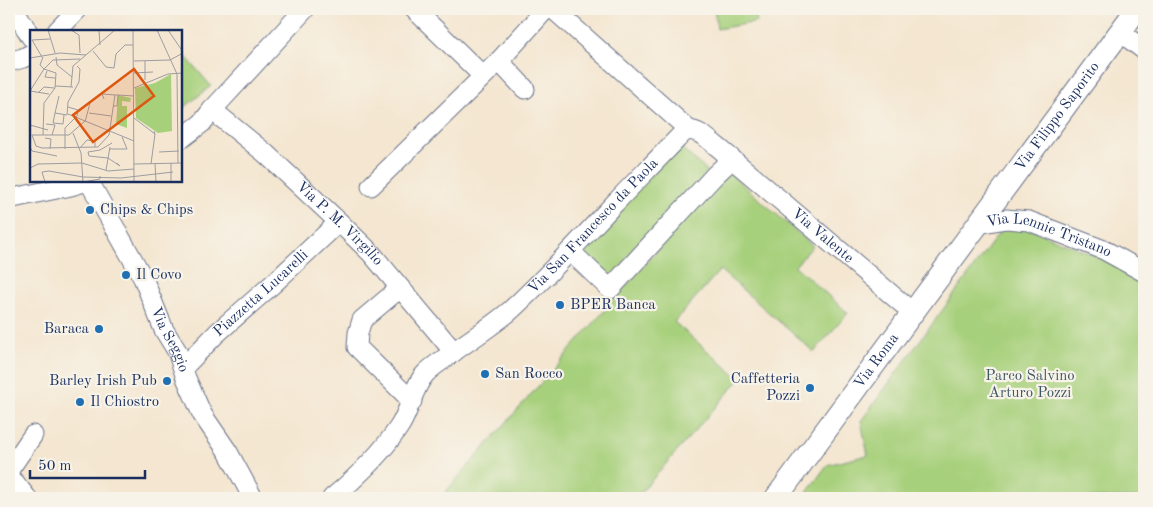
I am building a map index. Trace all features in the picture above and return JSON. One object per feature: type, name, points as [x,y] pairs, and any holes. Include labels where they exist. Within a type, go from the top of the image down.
[{"type":"street","points":[[14,9],[30,35]]},
{"type":"street","points":[[59,30],[78,9]]},
{"type":"street","points":[[182,138],[202,123],[305,9]]},
{"type":"street","points":[[414,9],[483,76]]},
{"type":"street","points":[[372,186],[499,61],[546,9]]},
{"type":"street","points":[[553,9],[689,130],[698,132],[732,159],[610,289],[570,251]]},
{"type":"street","name":"Via Filippo Saporito","points":[[978,224],[1137,9]]},
{"type":"street","points":[[1120,32],[1144,50]]},
{"type":"street","points":[[9,62],[30,54]]},
{"type":"street","points":[[499,61],[525,89]]},
{"type":"street","name":"Via P. M. Virgilio","points":[[212,110],[265,152],[371,253],[454,352]]},
{"type":"street","name":"Via San Francesco da Paola","points":[[332,498],[384,447],[400,426],[412,401],[416,387],[426,373],[511,310],[665,152],[689,130]]},
{"type":"street","name":"Via Valente","points":[[732,159],[912,312]]},
{"type":"street","points":[[9,197],[13,198],[93,183]]},
{"type":"street","name":"Via Seggio","points":[[93,183],[143,278],[164,330],[177,351],[202,414],[228,452],[253,498]]},
{"type":"street","name":"Via Lennie Tristano","points":[[978,224],[1006,219],[1029,222],[1104,250],[1144,272]]},
{"type":"street","name":"Piazzetta Lucarelli","points":[[183,368],[217,333],[339,222]]},
{"type":"street","name":"Via Roma","points":[[776,498],[978,224]]},
{"type":"street","points":[[400,288],[362,320],[358,333],[357,347],[412,401]]},
{"type":"street","points":[[9,470],[33,435]]},
{"type":"street","points":[[9,477],[27,498]]},
{"type":"green space","points":[[714,9],[755,9],[757,22],[717,29]]},
{"type":"green space","points":[[781,9],[829,9],[829,10],[783,18]]},
{"type":"green space","points":[[182,52],[211,86],[182,109]]},
{"type":"green space","points":[[677,144],[708,172],[609,279],[578,251]]},
{"type":"green space","points":[[727,171],[813,246],[795,266],[848,313],[814,352],[720,270],[674,322],[740,379],[636,498],[441,497]]},
{"type":"green space","name":"Parco Salvino Arturo Pozzi","points":[[1013,227],[1028,228],[1101,258],[1144,281],[1144,498],[803,498],[827,465],[868,455],[861,421],[1002,229]]},
{"type":"place","name":"Chips & Chips","points":[[90,210]]},
{"type":"place","name":"Il Covo","points":[[126,275]]},
{"type":"place","name":"BPER Banca","points":[[560,305]]},
{"type":"place","name":"Baraca","points":[[99,329]]},
{"type":"place","name":"San Rocco","points":[[485,374]]},
{"type":"place","name":"Barley Irish Pub","points":[[167,381]]},
{"type":"place","name":"Caffetteria Pozzi","points":[[810,388]]},
{"type":"place","name":"Il Chiostro","points":[[80,402]]}]
